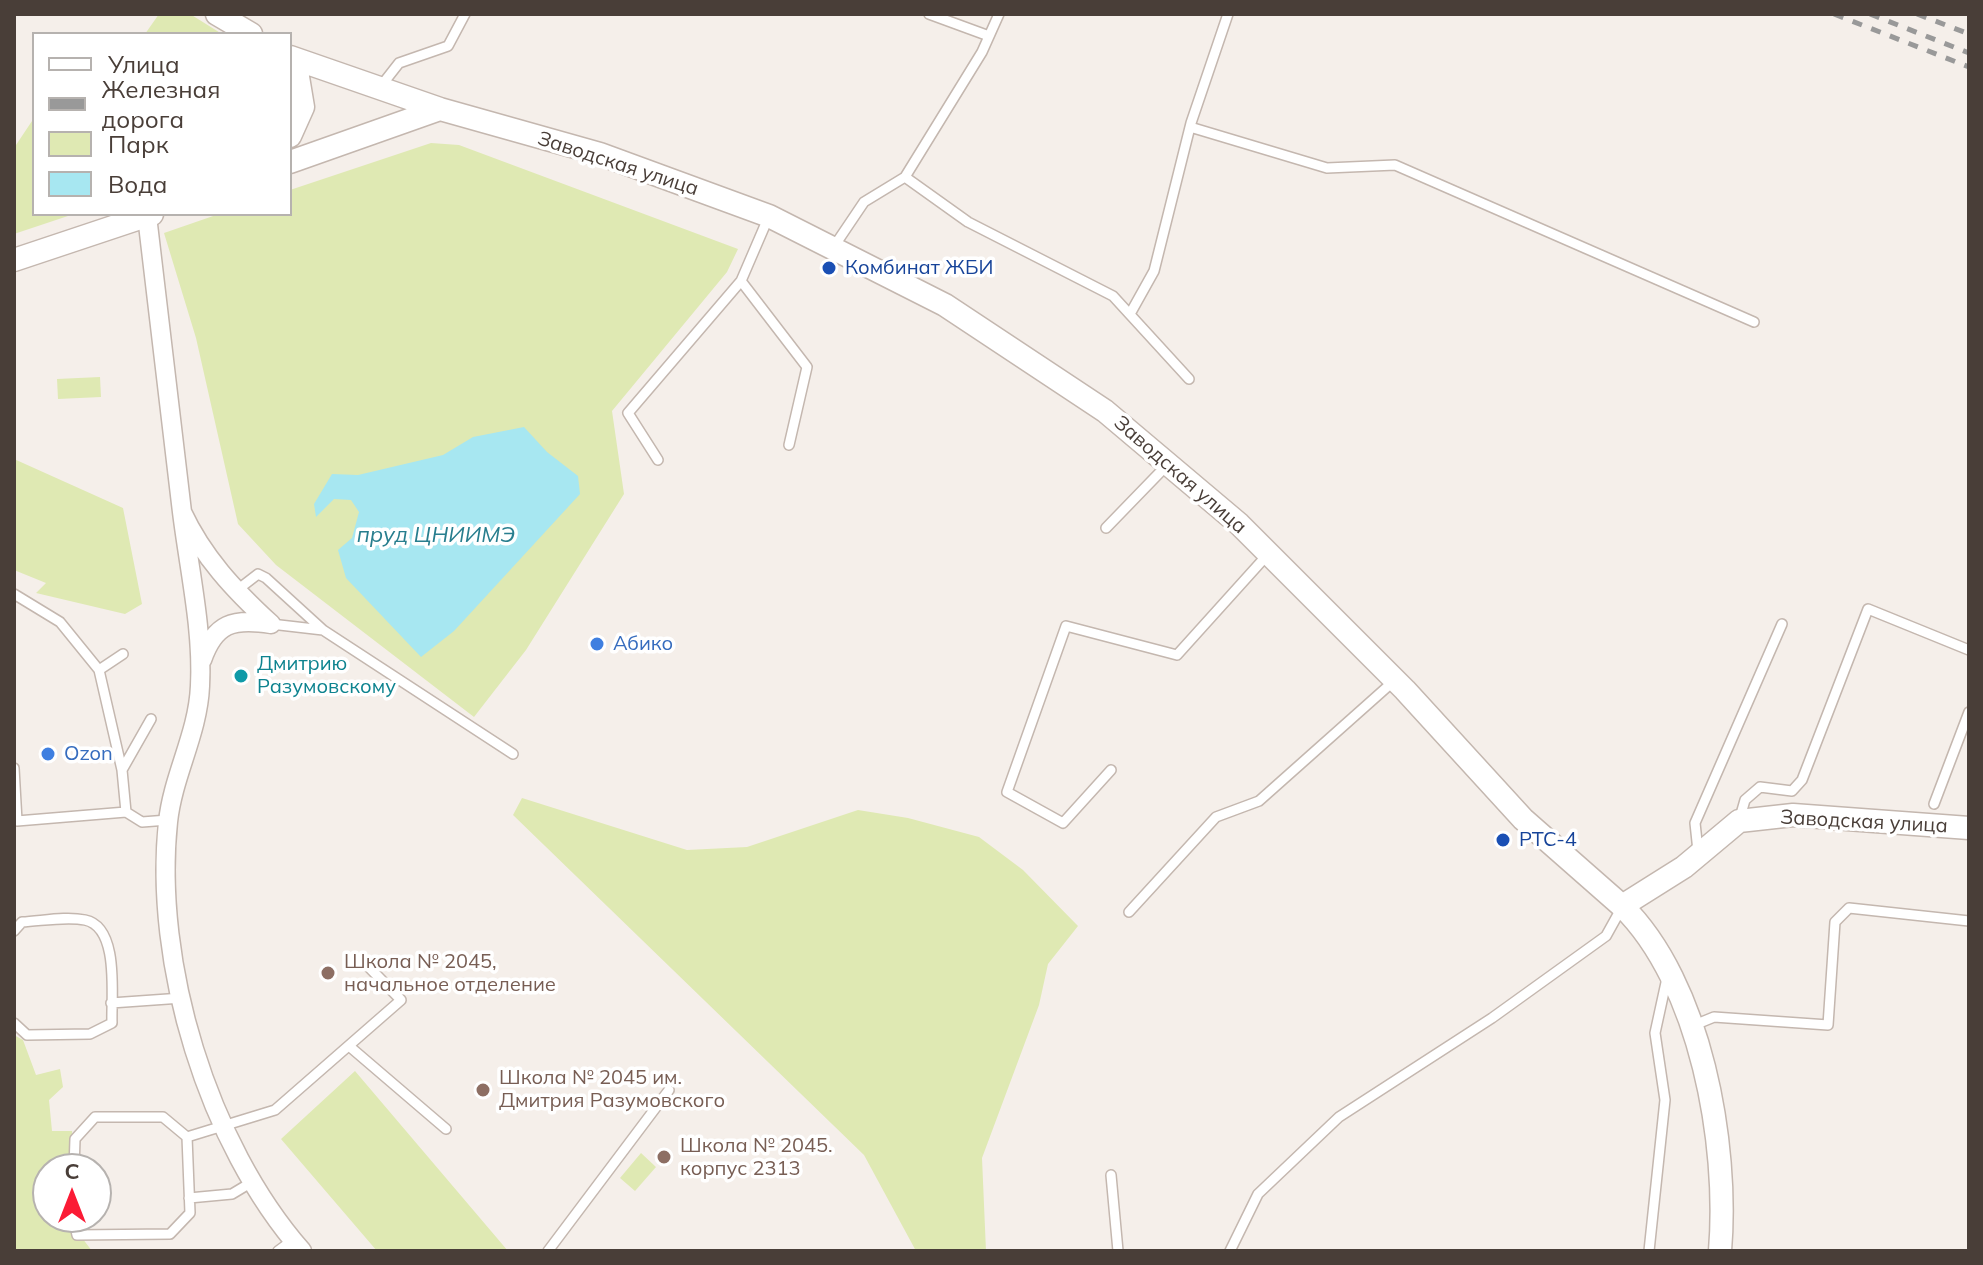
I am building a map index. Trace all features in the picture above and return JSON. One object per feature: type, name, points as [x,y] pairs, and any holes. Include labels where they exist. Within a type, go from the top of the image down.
[{"type":"street","points":[[217,14],[248,32]]},
{"type":"street","points":[[292,58],[303,107],[292,132]]},
{"type":"street","name":"Заводская улица","points":[[292,58],[440,109],[600,154],[769,216],[945,305],[1105,411],[1169,463],[1269,553],[1395,680],[1523,819],[1643,926],[1692,1026],[1720,1138],[1723,1208],[1720,1251]]},
{"type":"street","points":[[292,161],[440,109]]},
{"type":"street","points":[[14,260],[146,216]]},
{"type":"street","points":[[149,216],[201,662],[195,728],[168,820],[165,911],[182,998],[204,1081],[252,1182],[291,1247]]},
{"type":"street","points":[[182,512],[197,545],[236,592],[271,624]]},
{"type":"street","points":[[201,662],[208,641],[219,629],[252,621],[271,624]]},
{"type":"street","name":"Заводская улица","points":[[1739,821],[1793,815],[1969,828]]},
{"type":"street","points":[[1622,906],[1699,854],[1739,821]]},
{"type":"lane","points":[[379,89],[399,63],[448,46],[465,14]]},
{"type":"lane","points":[[929,14],[989,36]]},
{"type":"lane","points":[[833,248],[864,202],[905,177],[999,14]]},
{"type":"lane","points":[[1130,314],[1154,271],[1190,127],[1228,14]]},
{"type":"lane","points":[[1190,127],[1327,168],[1395,165],[1754,322]]},
{"type":"lane","points":[[905,177],[968,222],[1113,296],[1189,379]]},
{"type":"lane","points":[[658,460],[628,413],[741,281],[769,216]]},
{"type":"lane","points":[[741,281],[807,367],[789,445]]},
{"type":"lane","points":[[1106,528],[1169,463]]},
{"type":"lane","points":[[1111,770],[1063,823],[1007,792],[1066,626],[1177,655],[1269,553]]},
{"type":"lane","points":[[236,592],[258,574],[323,630],[513,754]]},
{"type":"lane","points":[[14,594],[60,622],[99,670],[122,770],[126,812]]},
{"type":"lane","points":[[1739,821],[1745,800],[1760,787],[1792,791],[1802,780],[1868,609],[1969,650]]},
{"type":"lane","points":[[271,624],[323,630]]},
{"type":"lane","points":[[1699,854],[1695,823],[1782,624]]},
{"type":"lane","points":[[99,670],[123,654]]},
{"type":"lane","points":[[1129,912],[1216,817],[1259,801],[1395,680]]},
{"type":"lane","points":[[1934,804],[1969,712]]},
{"type":"lane","points":[[122,770],[151,719]]},
{"type":"lane","points":[[14,768],[17,821],[126,812],[142,822],[168,820]]},
{"type":"lane","points":[[1230,1251],[1258,1194],[1339,1117],[1492,1018],[1606,936],[1622,906]]},
{"type":"lane","points":[[1692,1026],[1714,1017],[1828,1025],[1835,922],[1849,908],[1969,921]]},
{"type":"lane","points":[[14,931],[22,922],[84,920],[94,923],[110,947],[112,1023],[90,1034],[27,1035],[14,1023]]},
{"type":"lane","points":[[187,1137],[225,1128],[275,1110],[401,1000],[360,958]]},
{"type":"lane","points":[[1649,1251],[1665,1100],[1655,1033],[1668,974]]},
{"type":"lane","points":[[111,1003],[182,998]]},
{"type":"lane","points":[[349,1046],[446,1129]]},
{"type":"lane","points":[[548,1251],[669,1090]]},
{"type":"lane","points":[[75,1153],[75,1139],[95,1117],[163,1117],[187,1137],[190,1213],[170,1234],[77,1233]]},
{"type":"lane","points":[[1111,1175],[1118,1251]]},
{"type":"lane","points":[[189,1198],[232,1194],[252,1182]]},
{"type":"green space","points":[[159,14],[190,14],[219,32],[146,32]]},
{"type":"green space","points":[[32,121],[32,216],[68,216],[14,234],[14,148]]},
{"type":"green space","points":[[431,143],[459,145],[738,249],[727,272],[612,411],[624,494],[526,650],[474,717],[276,565],[238,524],[196,338],[164,233],[213,216],[292,216],[292,189]]},
{"type":"green space","points":[[100,377],[101,397],[58,399],[57,379]]},
{"type":"green space","points":[[14,459],[123,508],[142,604],[125,614],[36,593],[46,583],[14,570]]},
{"type":"green space","points":[[522,798],[687,850],[747,847],[858,810],[908,818],[979,837],[1023,870],[1078,926],[1048,964],[1039,1005],[982,1158],[986,1251],[916,1251],[864,1155],[513,815]]},
{"type":"green space","points":[[14,1035],[23,1040],[36,1075],[60,1069],[63,1087],[49,1100],[52,1131],[72,1131],[73,1153],[32,1153],[32,1233],[78,1233],[92,1251],[14,1251]]},
{"type":"green space","points":[[355,1071],[508,1251],[377,1251],[281,1139]]},
{"type":"green space","points":[[641,1153],[656,1167],[635,1191],[620,1178]]},
{"type":"water","name":"пруд ЦНИИМЭ","points":[[524,427],[547,452],[578,476],[580,494],[454,631],[421,657],[346,578],[338,550],[352,538],[359,512],[351,500],[334,499],[316,517],[314,504],[332,474],[358,475],[443,455],[473,437]]},
{"type":"railway","points":[[1834,14],[1969,67]]},
{"type":"railway","points":[[1870,14],[1969,53]]},
{"type":"railway","points":[[1917,14],[1969,34]]},
{"type":"place","name":"Комбинат ЖБИ","points":[[829,268]]},
{"type":"place","name":"Абико","points":[[597,644]]},
{"type":"place","name":"Дмитрию Разумовскому","points":[[241,676]]},
{"type":"place","name":"Ozon","points":[[48,754]]},
{"type":"place","name":"РТС-4","points":[[1503,840]]},
{"type":"place","name":"Школа № 2045, начальное отделение","points":[[328,973]]},
{"type":"place","name":"Школа № 2045 им. Дмитрия Разумовского","points":[[483,1090]]},
{"type":"place","name":"Школа № 2045. корпус 2313","points":[[664,1157]]}]
